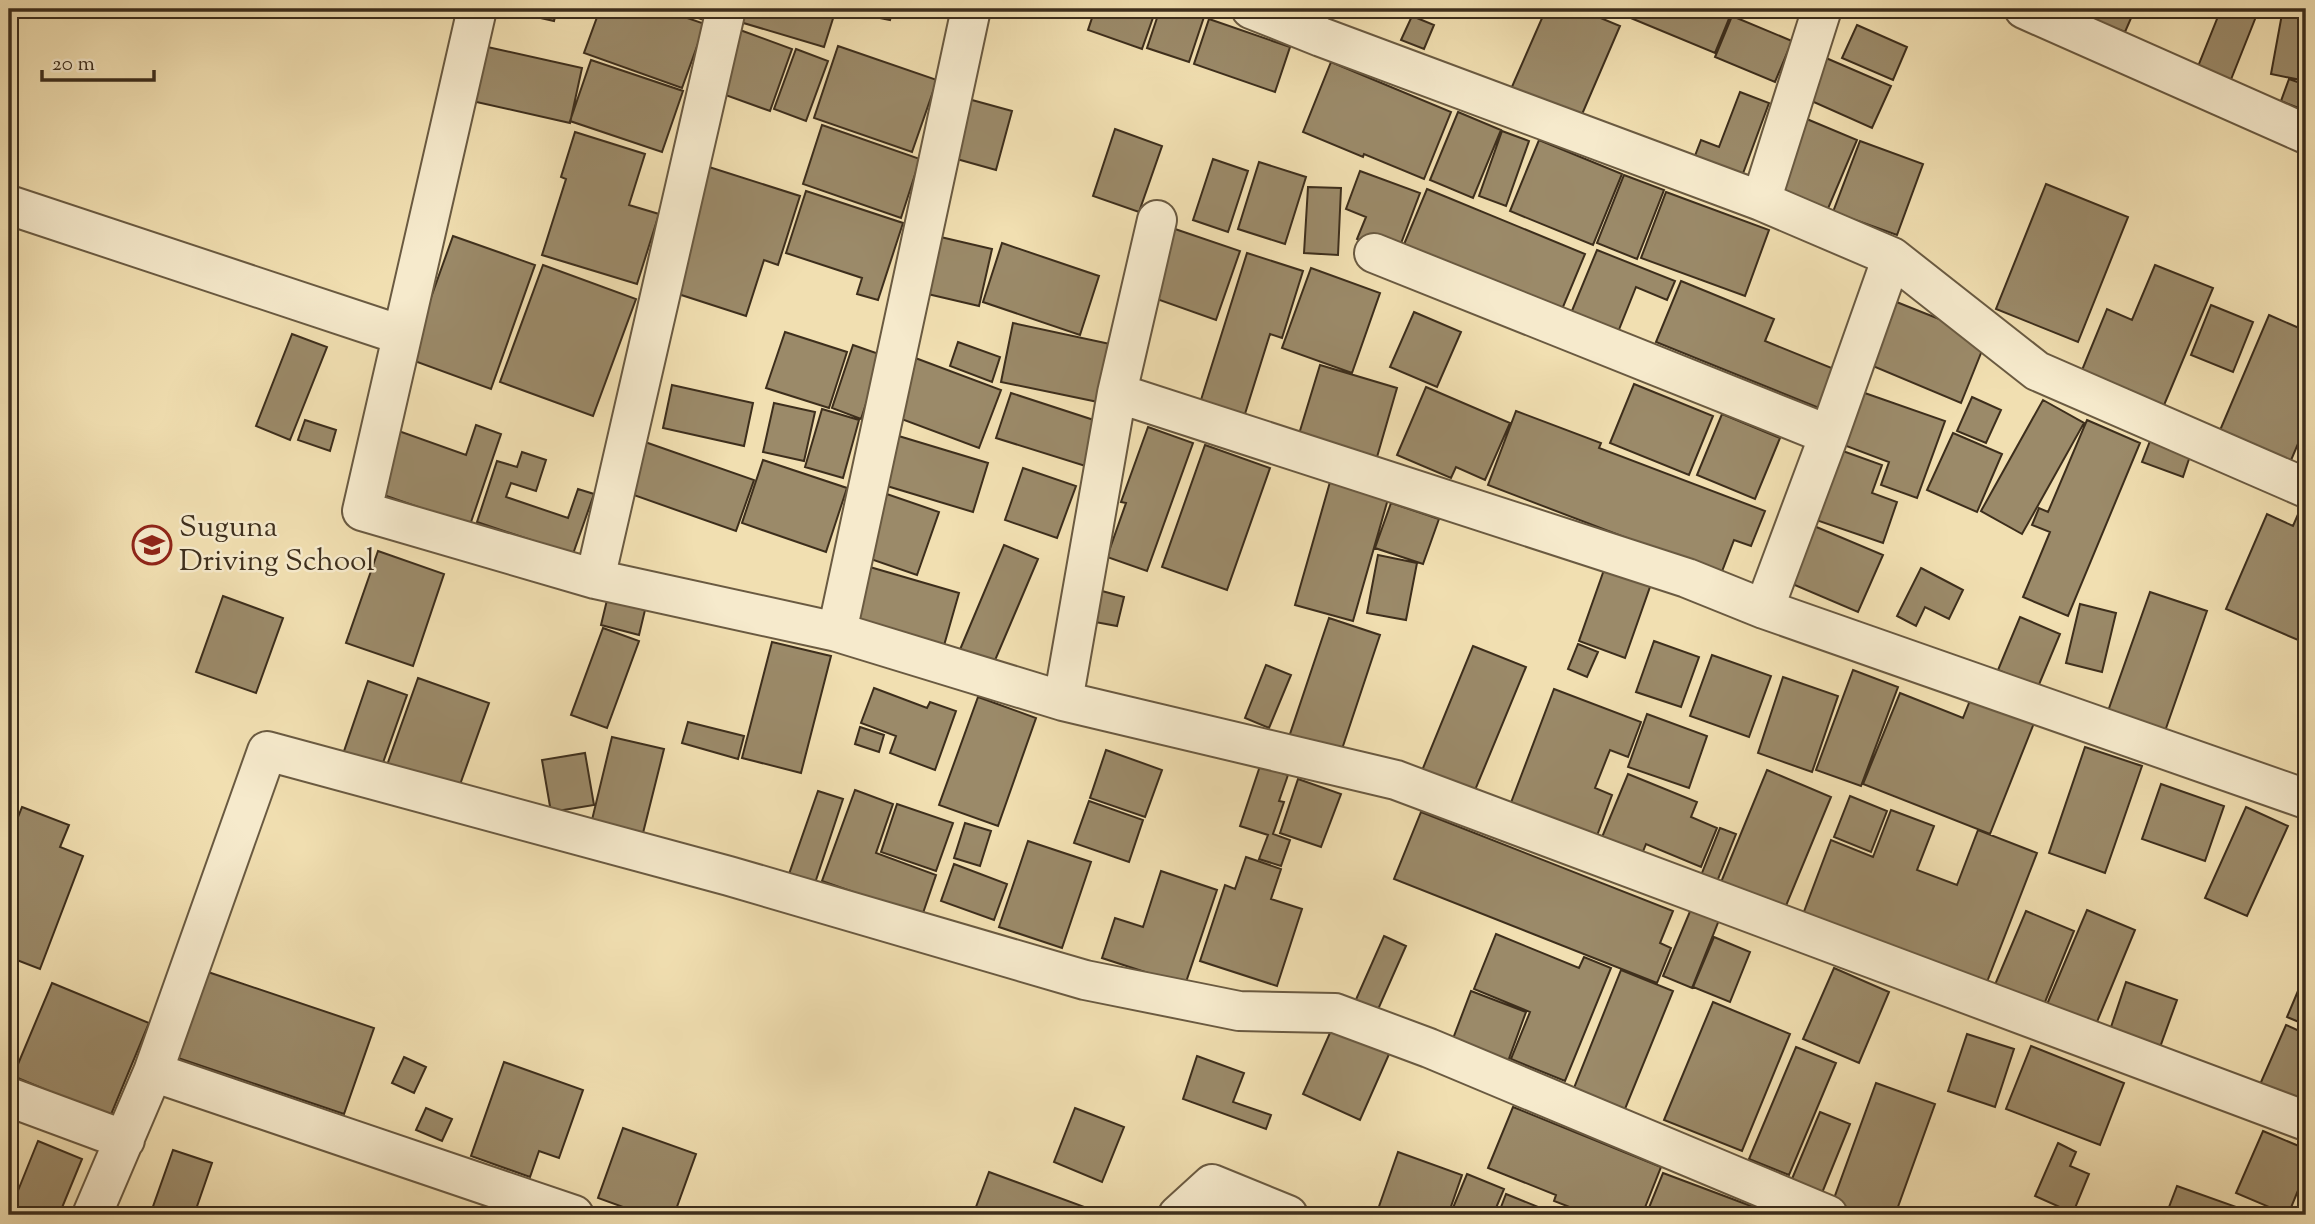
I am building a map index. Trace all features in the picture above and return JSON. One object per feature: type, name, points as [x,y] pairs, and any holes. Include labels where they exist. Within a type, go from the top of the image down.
[{"type":"street","points":[[477,9],[362,511],[594,579],[837,632],[1063,701],[1396,779],[2306,1121]]},
{"type":"street","points":[[594,579],[726,9]]},
{"type":"street","points":[[837,632],[971,9]]},
{"type":"street","points":[[1251,9],[1327,23],[1892,257],[2037,371],[2306,488]]},
{"type":"street","points":[[2024,9],[2067,18],[2306,134]]},
{"type":"street","points":[[1761,201],[1816,11]]},
{"type":"street","points":[[9,205],[401,335]]},
{"type":"street","points":[[1063,701],[1117,393],[1157,220]]},
{"type":"street","points":[[1374,253],[1829,435]]},
{"type":"street","points":[[1764,609],[1892,257]]},
{"type":"street","points":[[1117,393],[1687,578],[1764,609],[2306,799]]},
{"type":"street","points":[[92,1215],[153,1072],[267,751],[729,876],[1085,980],[1239,1011],[1335,1013],[1442,1053],[1828,1215]]},
{"type":"street","points":[[153,1072],[574,1215]]},
{"type":"street","points":[[9,1097],[125,1140]]},
{"type":"street","points":[[1178,1215],[1212,1184],[1288,1215]]},
{"type":"building","points":[[500,9],[557,9],[554,21]]},
{"type":"building","points":[[600,9],[661,9],[705,24],[682,88],[584,53]]},
{"type":"building","points":[[673,9],[704,9],[701,19]]},
{"type":"building","points":[[733,9],[836,9],[824,47],[730,19]]},
{"type":"building","points":[[850,9],[893,9],[890,20],[850,12]]},
{"type":"building","points":[[1095,9],[1156,9],[1142,49],[1088,30]]},
{"type":"building","points":[[1160,9],[1180,9],[1204,17],[1189,62],[1147,48]]},
{"type":"building","points":[[1546,9],[1579,9],[1620,26],[1580,119],[1511,89]]},
{"type":"building","points":[[1609,9],[1733,9],[1715,53]]},
{"type":"building","points":[[2081,9],[2135,9],[2125,32],[2079,14]]},
{"type":"building","points":[[2221,9],[2259,9],[2230,82],[2197,69]]},
{"type":"building","points":[[2282,14],[2306,19],[2306,81],[2271,74]]},
{"type":"building","points":[[1412,16],[1434,25],[1424,49],[1401,40]]},
{"type":"building","points":[[1732,16],[1792,41],[1775,82],[1715,57]]},
{"type":"building","points":[[1209,19],[1290,47],[1275,92],[1194,64]]},
{"type":"building","points":[[1857,25],[1907,47],[1893,80],[1842,58]]},
{"type":"building","points":[[740,30],[792,49],[770,111],[717,92]]},
{"type":"building","points":[[483,46],[582,68],[570,123],[472,101]]},
{"type":"building","points":[[838,46],[937,80],[912,152],[814,118]]},
{"type":"building","points":[[796,49],[828,61],[806,121],[774,109]]},
{"type":"building","points":[[1826,58],[1891,86],[1872,128],[1807,99]]},
{"type":"building","points":[[591,60],[683,91],[662,152],[570,121]]},
{"type":"building","points":[[1331,62],[1451,112],[1424,179],[1303,132]]},
{"type":"building","points":[[2289,79],[2306,85],[2306,111],[2281,101]]},
{"type":"building","points":[[1740,92],[1769,103],[1738,187],[1690,169],[1701,140],[1719,147]]},
{"type":"building","points":[[961,97],[1012,111],[996,170],[946,156]]},
{"type":"building","points":[[1458,112],[1501,130],[1473,198],[1430,180]]},
{"type":"building","points":[[1802,117],[1857,140],[1827,211],[1773,188]]},
{"type":"building","points":[[822,125],[920,159],[901,218],[803,184]]},
{"type":"building","points":[[1115,129],[1162,146],[1139,212],[1093,196]]},
{"type":"building","points":[[1502,131],[1529,141],[1506,206],[1479,196]]},
{"type":"building","points":[[575,132],[645,154],[629,205],[659,214],[637,284],[542,255],[566,179],[561,177]]},
{"type":"building","points":[[1539,140],[1622,174],[1593,245],[1510,211]]},
{"type":"building","points":[[1860,141],[1923,164],[1897,235],[1833,212]]},
{"type":"building","points":[[1213,159],[1248,171],[1228,232],[1193,220]]},
{"type":"building","points":[[1259,162],[1306,177],[1285,244],[1238,229]]},
{"type":"building","points":[[709,167],[800,196],[778,265],[764,260],[746,316],[669,291]]},
{"type":"building","points":[[1360,171],[1420,193],[1397,254],[1357,239],[1366,217],[1346,209]]},
{"type":"building","points":[[1624,175],[1664,190],[1637,259],[1597,243]]},
{"type":"building","points":[[2046,184],[2128,217],[2078,342],[1996,309]]},
{"type":"building","points":[[1308,187],[1341,188],[1338,255],[1304,253]]},
{"type":"building","points":[[1427,189],[1585,254],[1558,319],[1400,254]]},
{"type":"building","points":[[806,191],[903,223],[878,300],[857,294],[862,278],[786,253]]},
{"type":"building","points":[[1666,192],[1769,230],[1745,296],[1641,258]]},
{"type":"building","points":[[1175,229],[1240,251],[1216,320],[1151,297]]},
{"type":"building","points":[[932,235],[992,249],[979,306],[919,292]]},
{"type":"building","points":[[453,236],[535,265],[491,389],[409,359]]},
{"type":"building","points":[[1002,243],[1099,276],[1080,335],[983,302]]},
{"type":"building","points":[[1597,250],[1675,281],[1667,300],[1636,287],[1616,337],[1569,318]]},
{"type":"building","points":[[1247,253],[1303,271],[1282,338],[1270,334],[1244,417],[1200,403]]},
{"type":"building","points":[[543,265],[636,299],[593,416],[500,382]]},
{"type":"building","points":[[2155,265],[2213,288],[2162,410],[2080,375],[2107,309],[2132,320]]},
{"type":"building","points":[[1311,268],[1380,293],[1352,373],[1282,348]]},
{"type":"building","points":[[1681,281],[1774,319],[1765,341],[1839,371],[1824,410],[1656,342]]},
{"type":"building","points":[[1894,301],[1987,338],[1961,403],[1868,364]]},
{"type":"building","points":[[2211,305],[2253,322],[2233,372],[2191,355]]},
{"type":"building","points":[[1414,312],[1461,332],[1437,387],[1390,367]]},
{"type":"building","points":[[2269,315],[2306,331],[2306,425],[2289,465],[2218,435]]},
{"type":"building","points":[[1013,323],[1110,344],[1098,402],[1001,382]]},
{"type":"building","points":[[785,332],[847,352],[829,408],[766,388]]},
{"type":"building","points":[[292,334],[327,347],[290,440],[256,426]]},
{"type":"building","points":[[958,342],[1000,357],[992,382],[950,366]]},
{"type":"building","points":[[853,345],[882,355],[861,419],[832,408]]},
{"type":"building","points":[[910,356],[1001,390],[979,448],[888,414]]},
{"type":"building","points":[[1320,365],[1397,388],[1377,457],[1299,434]]},
{"type":"building","points":[[1634,384],[1713,416],[1689,475],[1610,443]]},
{"type":"building","points":[[672,385],[753,403],[744,446],[663,428]]},
{"type":"building","points":[[1426,387],[1510,423],[1485,480],[1456,467],[1451,478],[1397,455]]},
{"type":"building","points":[[1859,391],[1945,421],[1917,498],[1881,485],[1889,462],[1841,444]]},
{"type":"building","points":[[1011,393],[1109,425],[1095,469],[996,438]]},
{"type":"building","points":[[1972,397],[2001,410],[1986,443],[1957,431]]},
{"type":"building","points":[[2043,400],[2084,423],[2022,534],[1981,511]]},
{"type":"building","points":[[774,403],[815,412],[804,461],[763,452]]},
{"type":"building","points":[[822,409],[859,420],[843,478],[805,467]]},
{"type":"building","points":[[1516,411],[1601,443],[1599,448],[1765,511],[1751,546],[1734,540],[1721,574],[1488,485]]},
{"type":"building","points":[[1722,414],[1780,438],[1755,499],[1697,475]]},
{"type":"building","points":[[305,420],[336,430],[330,451],[298,440]]},
{"type":"building","points":[[2087,420],[2140,443],[2068,616],[2023,597],[2050,532],[2032,525],[2039,508],[2048,512]]},
{"type":"building","points":[[476,425],[501,434],[470,525],[375,492],[396,430],[466,455]]},
{"type":"building","points":[[1148,427],[1193,443],[1147,571],[1107,557],[1126,503],[1121,502]]},
{"type":"building","points":[[1953,433],[2002,454],[1977,512],[1927,490]]},
{"type":"building","points":[[892,434],[988,463],[973,512],[877,483]]},
{"type":"building","points":[[2150,441],[2190,456],[2183,477],[2142,462]]},
{"type":"building","points":[[645,442],[754,480],[736,531],[628,493]]},
{"type":"building","points":[[1205,445],[1270,468],[1227,590],[1162,567]]},
{"type":"building","points":[[1840,450],[1882,465],[1872,493],[1897,502],[1883,543],[1816,520]]},
{"type":"building","points":[[522,452],[546,460],[536,491],[511,483],[506,497],[568,518],[578,489],[594,494],[573,554],[477,522],[497,461],[517,467]]},
{"type":"building","points":[[763,460],[847,488],[826,552],[742,523]]},
{"type":"building","points":[[1023,468],[1076,486],[1057,538],[1005,520]]},
{"type":"building","points":[[1330,482],[1388,499],[1353,621],[1295,605]]},
{"type":"building","points":[[878,491],[939,512],[917,575],[856,554]]},
{"type":"building","points":[[1391,503],[1439,519],[1423,564],[1375,548]]},
{"type":"building","points":[[2302,505],[2306,506],[2306,620],[2298,640],[2226,609],[2267,514],[2293,526]]},
{"type":"building","points":[[1814,526],[1883,555],[1858,612],[1790,583]]},
{"type":"building","points":[[1004,545],[1038,559],[993,665],[959,652]]},
{"type":"building","points":[[378,551],[444,574],[413,666],[346,643]]},
{"type":"building","points":[[1378,555],[1417,563],[1406,620],[1367,613]]},
{"type":"building","points":[[863,565],[959,593],[943,649],[848,622]]},
{"type":"building","points":[[1605,567],[1651,584],[1625,658],[1579,641]]},
{"type":"building","points":[[1921,568],[1963,590],[1949,619],[1925,607],[1916,626],[1897,616]]},
{"type":"building","points":[[1102,591],[1124,597],[1117,626],[1095,622]]},
{"type":"building","points":[[2150,592],[2207,611],[2164,734],[2107,714]]},
{"type":"building","points":[[223,596],[283,618],[256,693],[196,672]]},
{"type":"building","points":[[607,600],[645,610],[639,635],[601,625]]},
{"type":"building","points":[[2080,604],[2116,613],[2102,672],[2066,663]]},
{"type":"building","points":[[2020,617],[2060,634],[2038,687],[1998,670]]},
{"type":"building","points":[[1329,618],[1380,635],[1339,758],[1288,740]]},
{"type":"building","points":[[603,628],[639,641],[607,728],[571,715]]},
{"type":"building","points":[[1654,641],[1699,657],[1681,707],[1636,692]]},
{"type":"building","points":[[772,642],[831,656],[801,773],[742,758]]},
{"type":"building","points":[[1578,644],[1598,652],[1587,677],[1568,669]]},
{"type":"building","points":[[1473,646],[1526,667],[1473,795],[1421,773]]},
{"type":"building","points":[[1712,655],[1771,676],[1749,737],[1690,716]]},
{"type":"building","points":[[1266,665],[1291,675],[1269,728],[1245,718]]},
{"type":"building","points":[[1853,670],[1898,687],[1861,786],[1816,770]]},
{"type":"building","points":[[1783,677],[1838,696],[1812,772],[1758,753]]},
{"type":"building","points":[[418,678],[489,703],[457,793],[386,768]]},
{"type":"building","points":[[368,681],[407,695],[379,774],[341,760]]},
{"type":"building","points":[[874,688],[927,708],[930,702],[956,711],[935,770],[890,753],[896,736],[861,723]]},
{"type":"building","points":[[1554,689],[1641,722],[1628,757],[1610,750],[1595,788],[1612,795],[1595,841],[1509,808]]},
{"type":"building","points":[[1900,693],[1963,718],[1971,698],[2034,723],[1990,834],[1863,784]]},
{"type":"building","points":[[978,697],[1036,718],[998,826],[939,805]]},
{"type":"building","points":[[1647,714],[1707,736],[1689,788],[1628,767]]},
{"type":"building","points":[[688,722],[744,736],[738,759],[682,743]]},
{"type":"building","points":[[860,727],[884,735],[879,752],[855,744]]},
{"type":"building","points":[[612,737],[664,749],[642,837],[591,824]]},
{"type":"building","points":[[2085,747],[2142,766],[2105,873],[2049,853]]},
{"type":"building","points":[[1106,750],[1162,770],[1145,817],[1090,798]]},
{"type":"building","points":[[585,753],[594,805],[551,812],[542,760]]},
{"type":"building","points":[[1260,766],[1288,775],[1279,801],[1284,802],[1273,834],[1290,840],[1281,866],[1259,859],[1268,835],[1240,826]]},
{"type":"building","points":[[1767,770],[1831,797],[1783,913],[1719,887]]},
{"type":"building","points":[[1628,774],[1697,802],[1691,817],[1717,828],[1701,867],[1646,844],[1640,859],[1600,842]]},
{"type":"building","points":[[1298,779],[1341,794],[1321,847],[1280,833]]},
{"type":"building","points":[[2161,784],[2224,806],[2205,861],[2142,839]]},
{"type":"building","points":[[855,790],[893,804],[876,853],[936,875],[922,916],[822,881]]},
{"type":"building","points":[[818,791],[843,799],[814,886],[788,877]]},
{"type":"building","points":[[1850,796],[1887,811],[1871,852],[1834,837]]},
{"type":"building","points":[[1089,801],[1143,820],[1129,862],[1074,843]]},
{"type":"building","points":[[897,804],[953,823],[936,871],[881,852]]},
{"type":"building","points":[[22,807],[69,825],[60,847],[83,856],[40,969],[9,957],[9,840]]},
{"type":"building","points":[[2246,807],[2288,826],[2247,916],[2205,898]]},
{"type":"building","points":[[1891,810],[1934,826],[1917,870],[1957,885],[1978,830],[2037,853],[1985,987],[1802,917],[1831,840],[1873,857]]},
{"type":"building","points":[[1421,812],[1673,911],[1660,943],[1671,948],[1657,983],[1394,879]]},
{"type":"building","points":[[965,823],[991,831],[980,866],[954,858]]},
{"type":"building","points":[[1720,828],[1736,834],[1716,884],[1700,878]]},
{"type":"building","points":[[1028,841],[1091,862],[1062,948],[999,927]]},
{"type":"building","points":[[1246,857],[1281,869],[1271,899],[1302,909],[1277,986],[1200,961],[1225,885],[1235,889]]},
{"type":"building","points":[[954,864],[1007,884],[994,920],[941,901]]},
{"type":"building","points":[[1161,871],[1217,890],[1185,985],[1102,958],[1115,918],[1143,927]]},
{"type":"building","points":[[1691,909],[1719,920],[1692,988],[1663,976]]},
{"type":"building","points":[[2087,910],[2135,930],[2094,1029],[2045,1009]]},
{"type":"building","points":[[2026,911],[2074,931],[2043,1007],[1994,987]]},
{"type":"building","points":[[1496,934],[1579,968],[1584,957],[1611,968],[1565,1081],[1511,1059],[1530,1012],[1474,989]]},
{"type":"building","points":[[1384,936],[1406,946],[1376,1014],[1354,1004]]},
{"type":"building","points":[[1714,937],[1750,952],[1730,1002],[1693,987]]},
{"type":"building","points":[[1834,968],[1889,992],[1859,1063],[1803,1039]]},
{"type":"building","points":[[1621,970],[1673,991],[1625,1109],[1574,1088]]},
{"type":"building","points":[[208,972],[374,1028],[344,1114],[178,1058]]},
{"type":"building","points":[[2306,972],[2306,1025],[2287,1017]]},
{"type":"building","points":[[2126,982],[2177,1000],[2159,1050],[2109,1033]]},
{"type":"building","points":[[52,983],[149,1023],[110,1117],[13,1076]]},
{"type":"building","points":[[1471,991],[1526,1012],[1507,1064],[1451,1044]]},
{"type":"building","points":[[1713,1002],[1790,1034],[1742,1151],[1664,1120]]},
{"type":"building","points":[[2286,1025],[2306,1034],[2306,1110],[2258,1089]]},
{"type":"building","points":[[1333,1026],[1390,1052],[1360,1120],[1303,1094]]},
{"type":"building","points":[[1967,1034],[2014,1049],[1995,1107],[1948,1091]]},
{"type":"building","points":[[2031,1046],[2124,1083],[2100,1145],[2006,1109]]},
{"type":"building","points":[[1796,1047],[1836,1063],[1789,1175],[1749,1159]]},
{"type":"building","points":[[1197,1056],[1244,1073],[1233,1102],[1271,1115],[1266,1129],[1183,1099]]},
{"type":"building","points":[[404,1057],[426,1067],[414,1093],[392,1083]]},
{"type":"building","points":[[504,1062],[583,1090],[559,1158],[539,1151],[530,1177],[471,1156]]},
{"type":"building","points":[[1876,1083],[1935,1104],[1895,1215],[1863,1215],[1832,1204]]},
{"type":"building","points":[[1513,1107],[1661,1167],[1642,1215],[1590,1215],[1554,1201],[1556,1195],[1488,1168]]},
{"type":"building","points":[[426,1108],[452,1119],[442,1141],[416,1130]]},
{"type":"building","points":[[1075,1108],[1124,1127],[1102,1182],[1054,1162]]},
{"type":"building","points":[[1820,1112],[1850,1124],[1820,1198],[1789,1186]]},
{"type":"building","points":[[623,1128],[696,1154],[674,1215],[645,1215],[598,1198]]},
{"type":"building","points":[[2263,1131],[2306,1149],[2306,1171],[2288,1215],[2236,1193]]},
{"type":"building","points":[[38,1141],[82,1159],[59,1215],[12,1215],[9,1213]]},
{"type":"building","points":[[2058,1143],[2076,1152],[2070,1166],[2089,1174],[2073,1213],[2035,1196]]},
{"type":"building","points":[[173,1150],[212,1163],[194,1215],[150,1215]]},
{"type":"building","points":[[1398,1152],[1462,1175],[1448,1215],[1376,1215]]},
{"type":"building","points":[[989,1172],[1090,1209],[1088,1215],[973,1215]]},
{"type":"building","points":[[1663,1173],[1775,1215],[1646,1215]]},
{"type":"building","points":[[1467,1174],[1504,1189],[1493,1215],[1450,1215]]},
{"type":"building","points":[[2177,1186],[2242,1209],[2240,1215],[2166,1215]]},
{"type":"building","points":[[1506,1194],[1558,1215],[1498,1215]]},
{"type":"place","name":"Suguna Driving School","points":[[152,545]]}]
